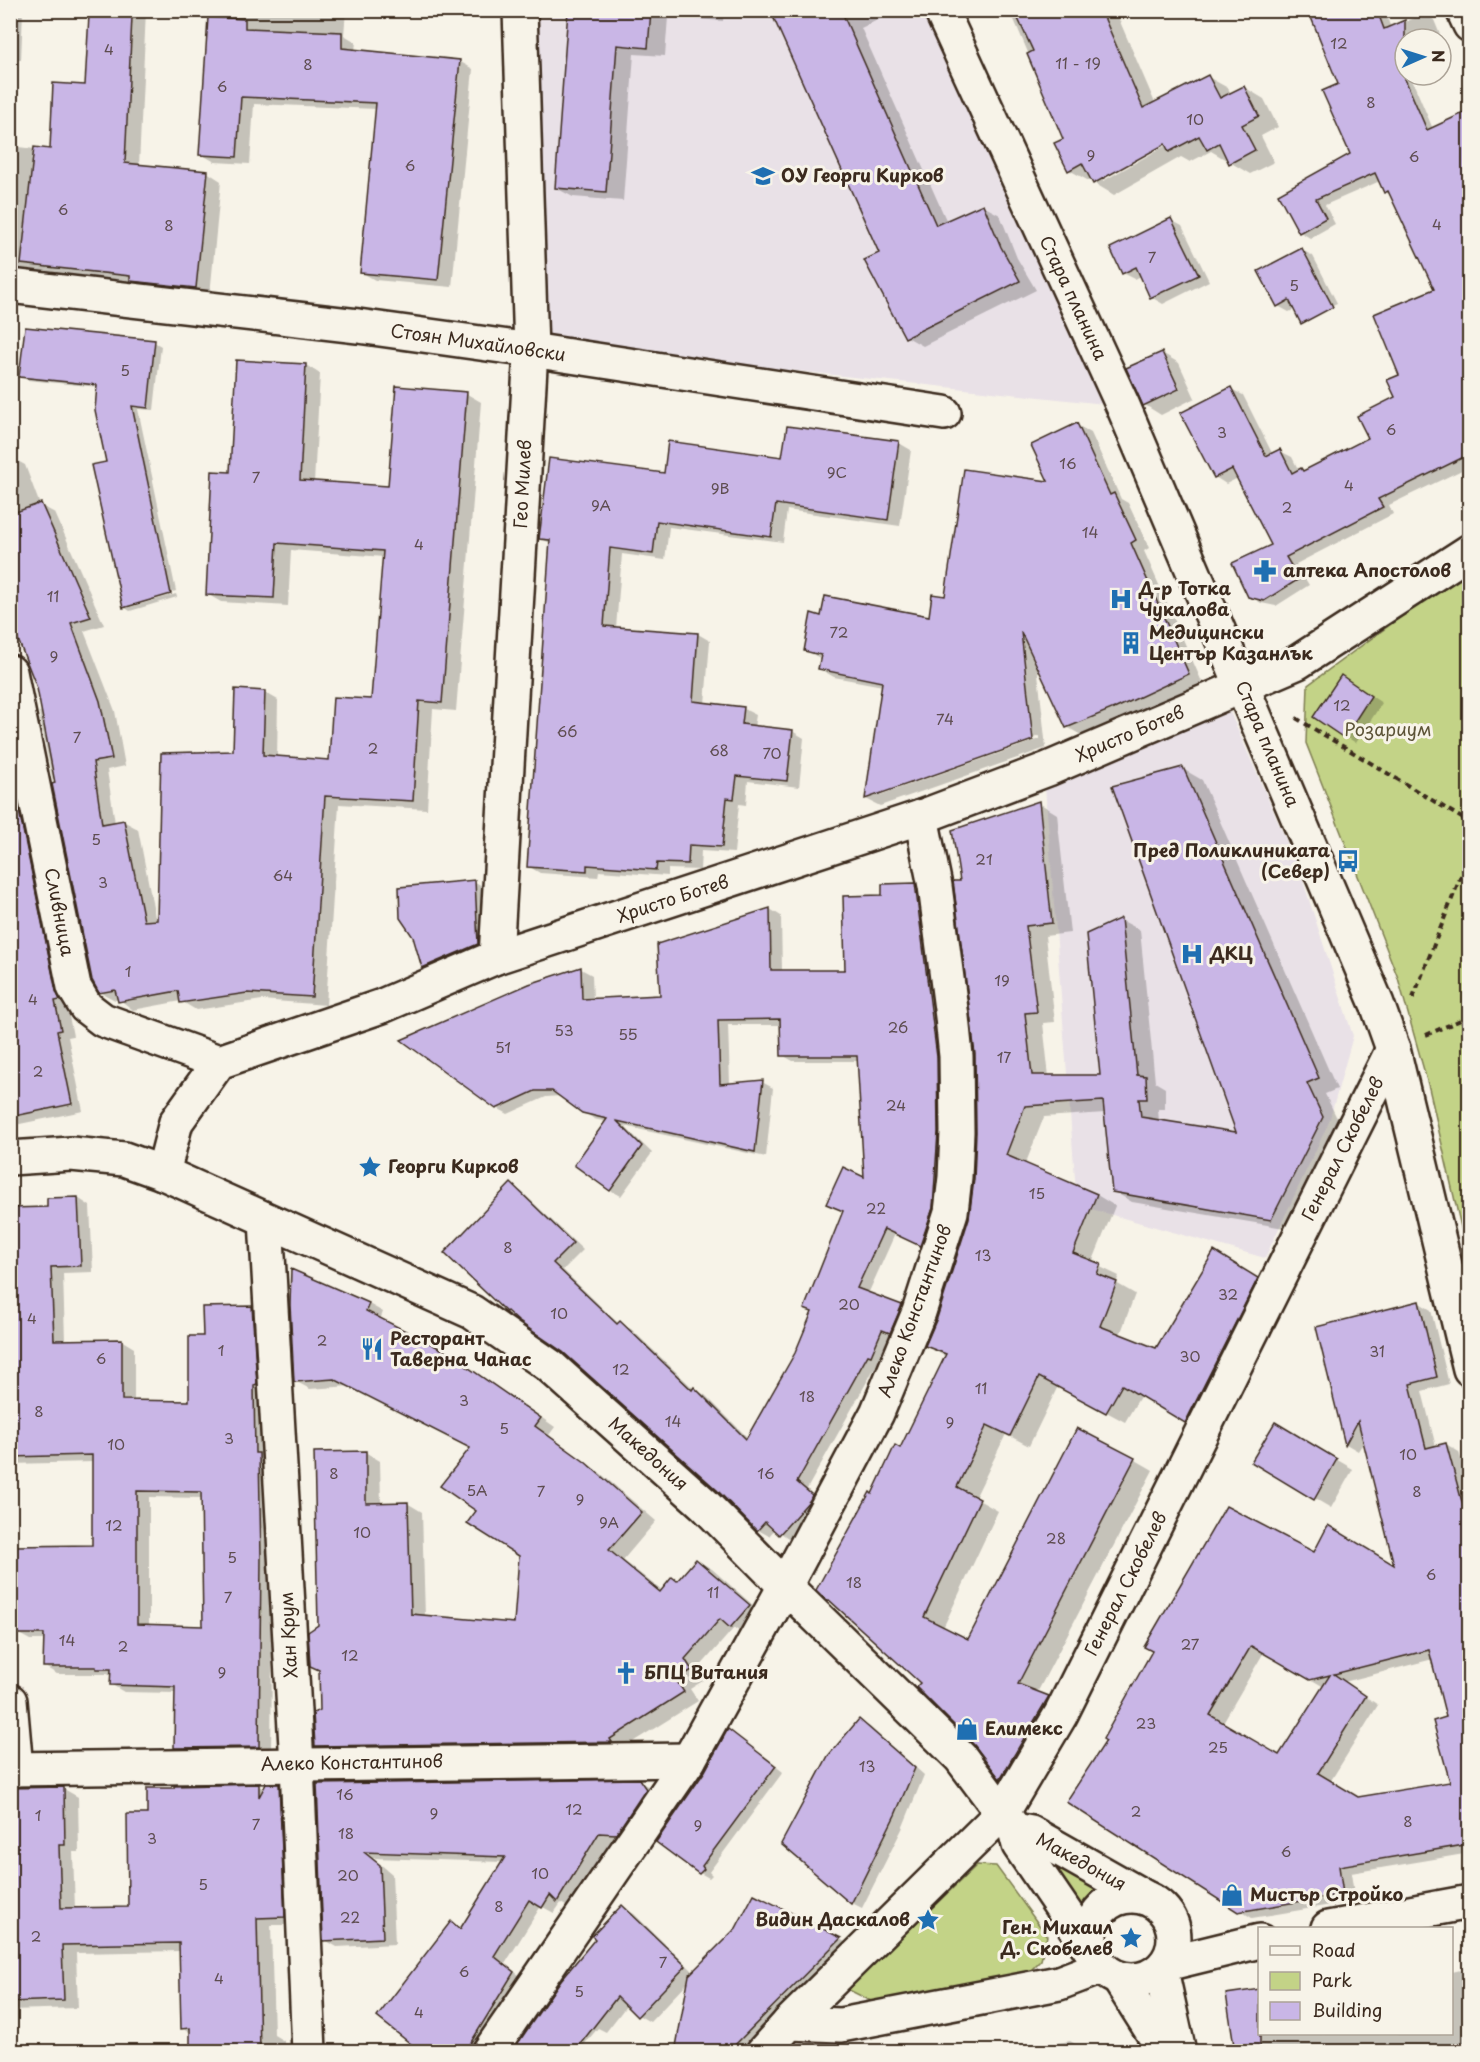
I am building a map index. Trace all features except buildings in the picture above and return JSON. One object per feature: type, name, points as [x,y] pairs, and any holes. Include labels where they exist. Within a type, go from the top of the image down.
[{"type":"street","name":"Гео Милев","points":[[496,957],[531,350],[520,10]]},
{"type":"street","name":"Стара планина","points":[[940,10],[1123,406],[1377,1004],[1392,1049],[1470,1369]]},
{"type":"street","points":[[1463,10],[1470,25]]},
{"type":"street","name":"Стоян Михайловски","points":[[10,286],[358,326],[944,413]]},
{"type":"street","name":"Христо Ботев","points":[[219,1062],[382,1006],[496,957],[921,817],[1048,769],[1298,662],[1470,551]]},
{"type":"street","name":"Сливница","points":[[10,672],[74,987],[86,1007],[103,1020],[219,1062]]},
{"type":"street","name":"Алеко Константинов","points":[[489,2052],[689,1760],[878,1413],[919,1312],[951,1212],[957,1132],[956,1056],[935,886],[921,817]]},
{"type":"street","name":"Генерал Скобелев","points":[[764,2052],[789,2023],[1009,1821],[1392,1049]]},
{"type":"street","points":[[10,1158],[71,1154],[124,1159],[163,1173],[176,1122],[219,1062]]},
{"type":"street","name":"Македония","points":[[163,1173],[472,1312],[550,1366],[704,1504],[961,1758],[1009,1821],[1019,1845],[1160,2044],[1168,2052]]},
{"type":"street","name":"Хан Крум","points":[[266,1220],[297,1764],[309,2052]]},
{"type":"street","points":[[10,1701],[13,1769]]},
{"type":"street","name":"Алеко Константинов","points":[[13,1769],[689,1760]]},
{"type":"street","name":"Македония","points":[[1009,1821],[1157,1906],[1249,1943]]},
{"type":"street","points":[[1179,2052],[1164,1967],[1171,1955],[1175,1934],[1157,1906],[1133,1896],[1119,1897],[1098,1913],[1089,1938],[1104,1966],[1131,1981],[1143,1980],[1164,1967],[1249,1943]]},
{"type":"street","points":[[1339,1927],[1470,1902]]},
{"type":"street","points":[[789,2023],[841,2025],[1059,1983],[1104,1966]]},
{"type":"path","points":[[1292,716],[1470,823]]},
{"type":"path","points":[[1392,1049],[1470,853]]},
{"type":"path","points":[[1392,1049],[1470,1016]]},
{"type":"shaded area","name":"ОУ Георги Кирков","points":[[519,11],[925,11],[1123,406],[516,341]]},
{"type":"shaded area","name":"ДКЦ","points":[[1230,712],[1300,872],[1353,1036],[1329,1122],[1265,1258],[1077,1205],[1045,786]]},
{"type":"green space","name":"Розариум","points":[[1469,567],[1469,1262],[1429,1088],[1398,978],[1306,743],[1308,685]]},
{"type":"green space","points":[[1044,1847],[1099,1888],[1073,1917]]},
{"type":"green space","points":[[977,1865],[996,1866],[1047,1936],[1041,1960],[1022,1979],[881,2006],[847,1989]]},
{"type":"place","name":"ОУ Георги Кирков","points":[[763,176]]},
{"type":"place","name":"аптека Апостолов","points":[[1265,571]]},
{"type":"place","name":"Д-р Тотка Чукалова","points":[[1121,599]]},
{"type":"place","name":"Медицински Център Казанлък","points":[[1131,643]]},
{"type":"place","name":"Пред Поликлиниката (Север)","points":[[1348,861]]},
{"type":"place","name":"ДКЦ","points":[[1192,954]]},
{"type":"place","name":"Георги Кирков","points":[[370,1167]]},
{"type":"place","name":"Ресторант Таверна Чанас","points":[[372,1349]]},
{"type":"place","name":"БПЦ Витания","points":[[626,1673]]},
{"type":"place","name":"Елимекс","points":[[967,1729]]},
{"type":"place","name":"Мистър Стройко","points":[[1232,1895]]},
{"type":"place","name":"Видин Даскалов","points":[[928,1920]]},
{"type":"place","name":"Ген. Михаил Д. Скобелев","points":[[1131,1938]]}]
